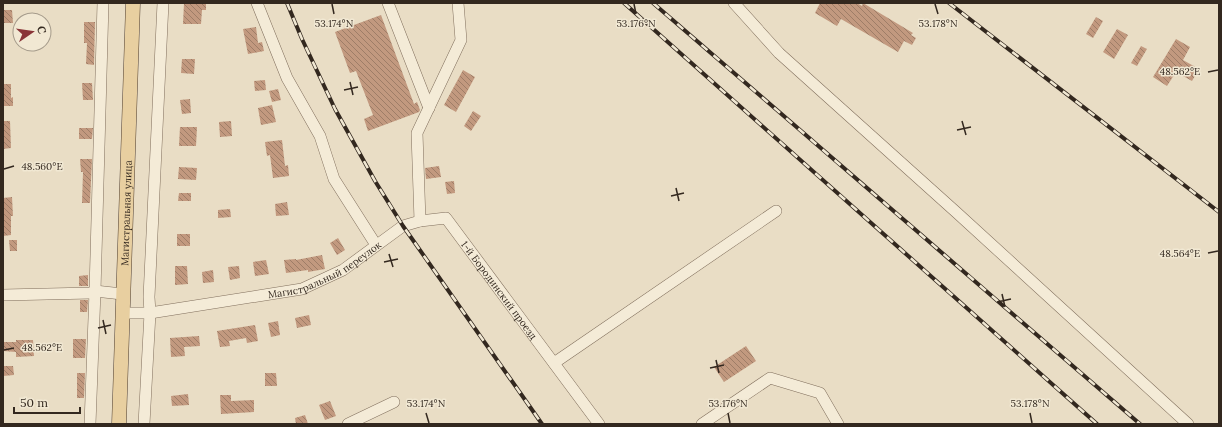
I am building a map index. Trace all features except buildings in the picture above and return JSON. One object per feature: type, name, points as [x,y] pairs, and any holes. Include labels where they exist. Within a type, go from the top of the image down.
[{"type":"main road","name":"Магистральная улица","points":[[119,424],[122,294],[133,3]]},
{"type":"street","points":[[90,424],[103,3]]},
{"type":"street","points":[[144,424],[163,3]]},
{"type":"street","name":"Магистральный переулок","points":[[122,312],[150,313],[302,289],[343,270],[376,245],[334,179],[320,136],[287,78],[257,3]]},
{"type":"street","points":[[388,3],[430,108]]},
{"type":"street","points":[[420,221],[417,133],[461,40],[458,3]]},
{"type":"street","points":[[734,3],[779,53],[1188,424]]},
{"type":"street","points":[[554,363],[776,211]]},
{"type":"street","name":"1-й Бородинский проезд","points":[[376,245],[398,229],[420,221],[446,218],[599,424]]},
{"type":"street","points":[[3,295],[91,293],[95,291],[122,294]]},
{"type":"street","points":[[702,424],[770,378],[820,393],[838,424]]},
{"type":"street","points":[[348,424],[394,402]]},
{"type":"railway","points":[[287,3],[335,109],[375,181],[403,226],[542,424]]},
{"type":"railway","points":[[624,3],[1097,424]]},
{"type":"railway","points":[[653,3],[1140,424]]},
{"type":"railway","points":[[949,3],[1219,212]]}]
